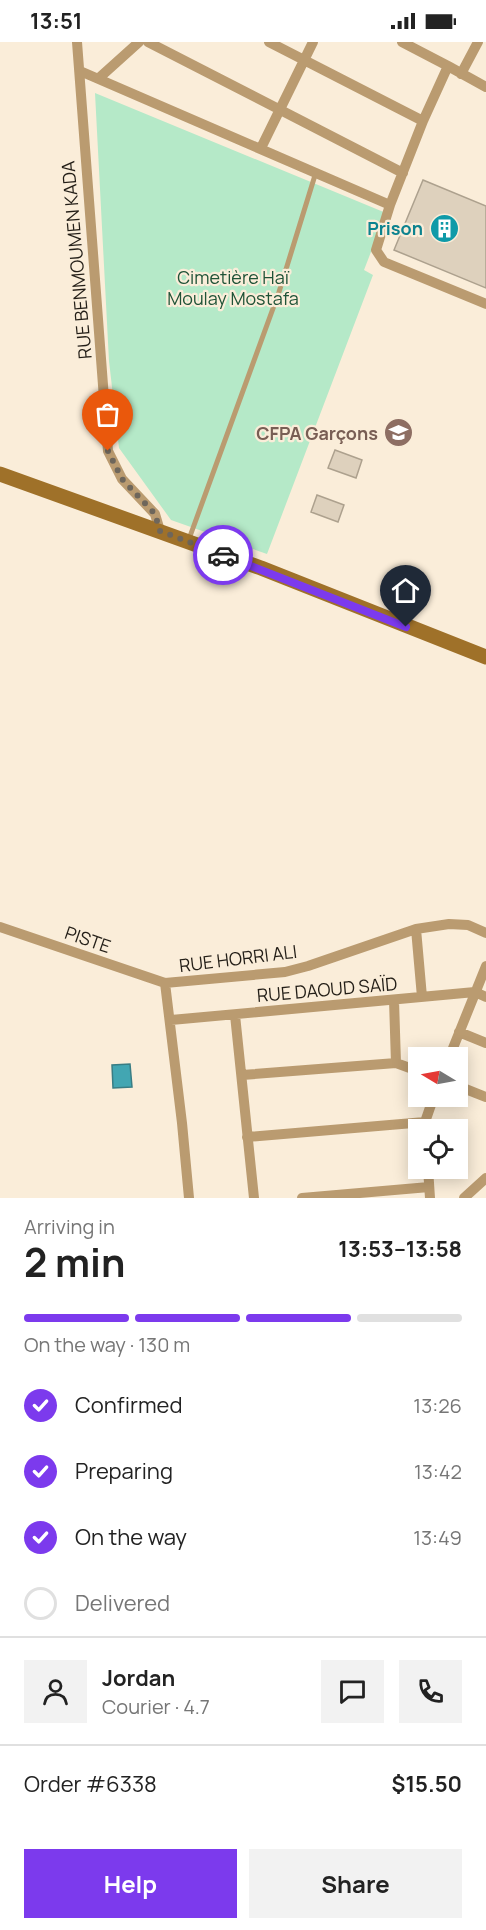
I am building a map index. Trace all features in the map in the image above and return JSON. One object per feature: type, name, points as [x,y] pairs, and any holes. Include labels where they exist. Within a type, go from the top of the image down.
[{"type":"main road","points":[[0,474],[261,568],[486,657]]},
{"type":"street","name":"RUE BENMOUMEN KADA","points":[[77,42],[108,451],[122,479],[155,514],[160,531]]},
{"type":"street","points":[[99,78],[139,42]]},
{"type":"street","points":[[148,42],[403,173]]},
{"type":"street","points":[[269,42],[423,121]]},
{"type":"street","points":[[261,148],[313,42]]},
{"type":"street","points":[[402,42],[415,45],[486,87]]},
{"type":"street","points":[[462,74],[478,42]]},
{"type":"street","points":[[448,66],[423,121],[390,205],[376,250],[384,262],[486,304]]},
{"type":"street","points":[[80,71],[390,205]]},
{"type":"street","name":"RUE HORRI ALI","points":[[189,1198],[171,1020],[165,983],[285,972],[416,929],[459,923],[486,933]]},
{"type":"street","name":"PISTE","points":[[0,927],[165,983]]},
{"type":"street","points":[[416,929],[422,998]]},
{"type":"street","points":[[453,1047],[486,966]]},
{"type":"street","points":[[475,992],[486,997]]},
{"type":"street","name":"RUE DAOUD SAÏD","points":[[171,1020],[475,992]]},
{"type":"street","points":[[394,1000],[396,1063]]},
{"type":"street","points":[[235,1014],[254,1198]]},
{"type":"street","points":[[459,1032],[486,1043]]},
{"type":"street","points":[[242,1075],[396,1063],[408,1067]]},
{"type":"street","points":[[468,1090],[486,1097]]},
{"type":"street","points":[[247,1137],[408,1127]]},
{"type":"street","points":[[464,1198],[486,1178]]},
{"type":"street","points":[[302,1198],[429,1192]]},
{"type":"lane","points":[[188,542],[279,292],[316,172]]},
{"type":"green space","name":"Cimetière Haï Moulay Mostafa","points":[[95,93],[386,213],[364,270],[373,275],[267,554],[171,520],[119,448],[109,361]]},
{"type":"water","points":[[130,1064],[132,1087],[113,1088],[112,1065]]},
{"type":"building","name":"Prison","points":[[423,180],[486,206],[486,288],[394,250]]},
{"type":"building","points":[[335,450],[362,460],[356,478],[328,468]]},
{"type":"building","points":[[317,495],[344,505],[338,522],[311,512]]},
{"type":"way so far","points":[[108,451],[122,479],[155,514],[160,531],[223,555]]},
{"type":"place","name":"Prison","points":[[444,228]]},
{"type":"place","name":"CFPA Garçons","points":[[399,433]]},
{"type":"route","points":[[223,555],[261,568],[406,627]]}]
